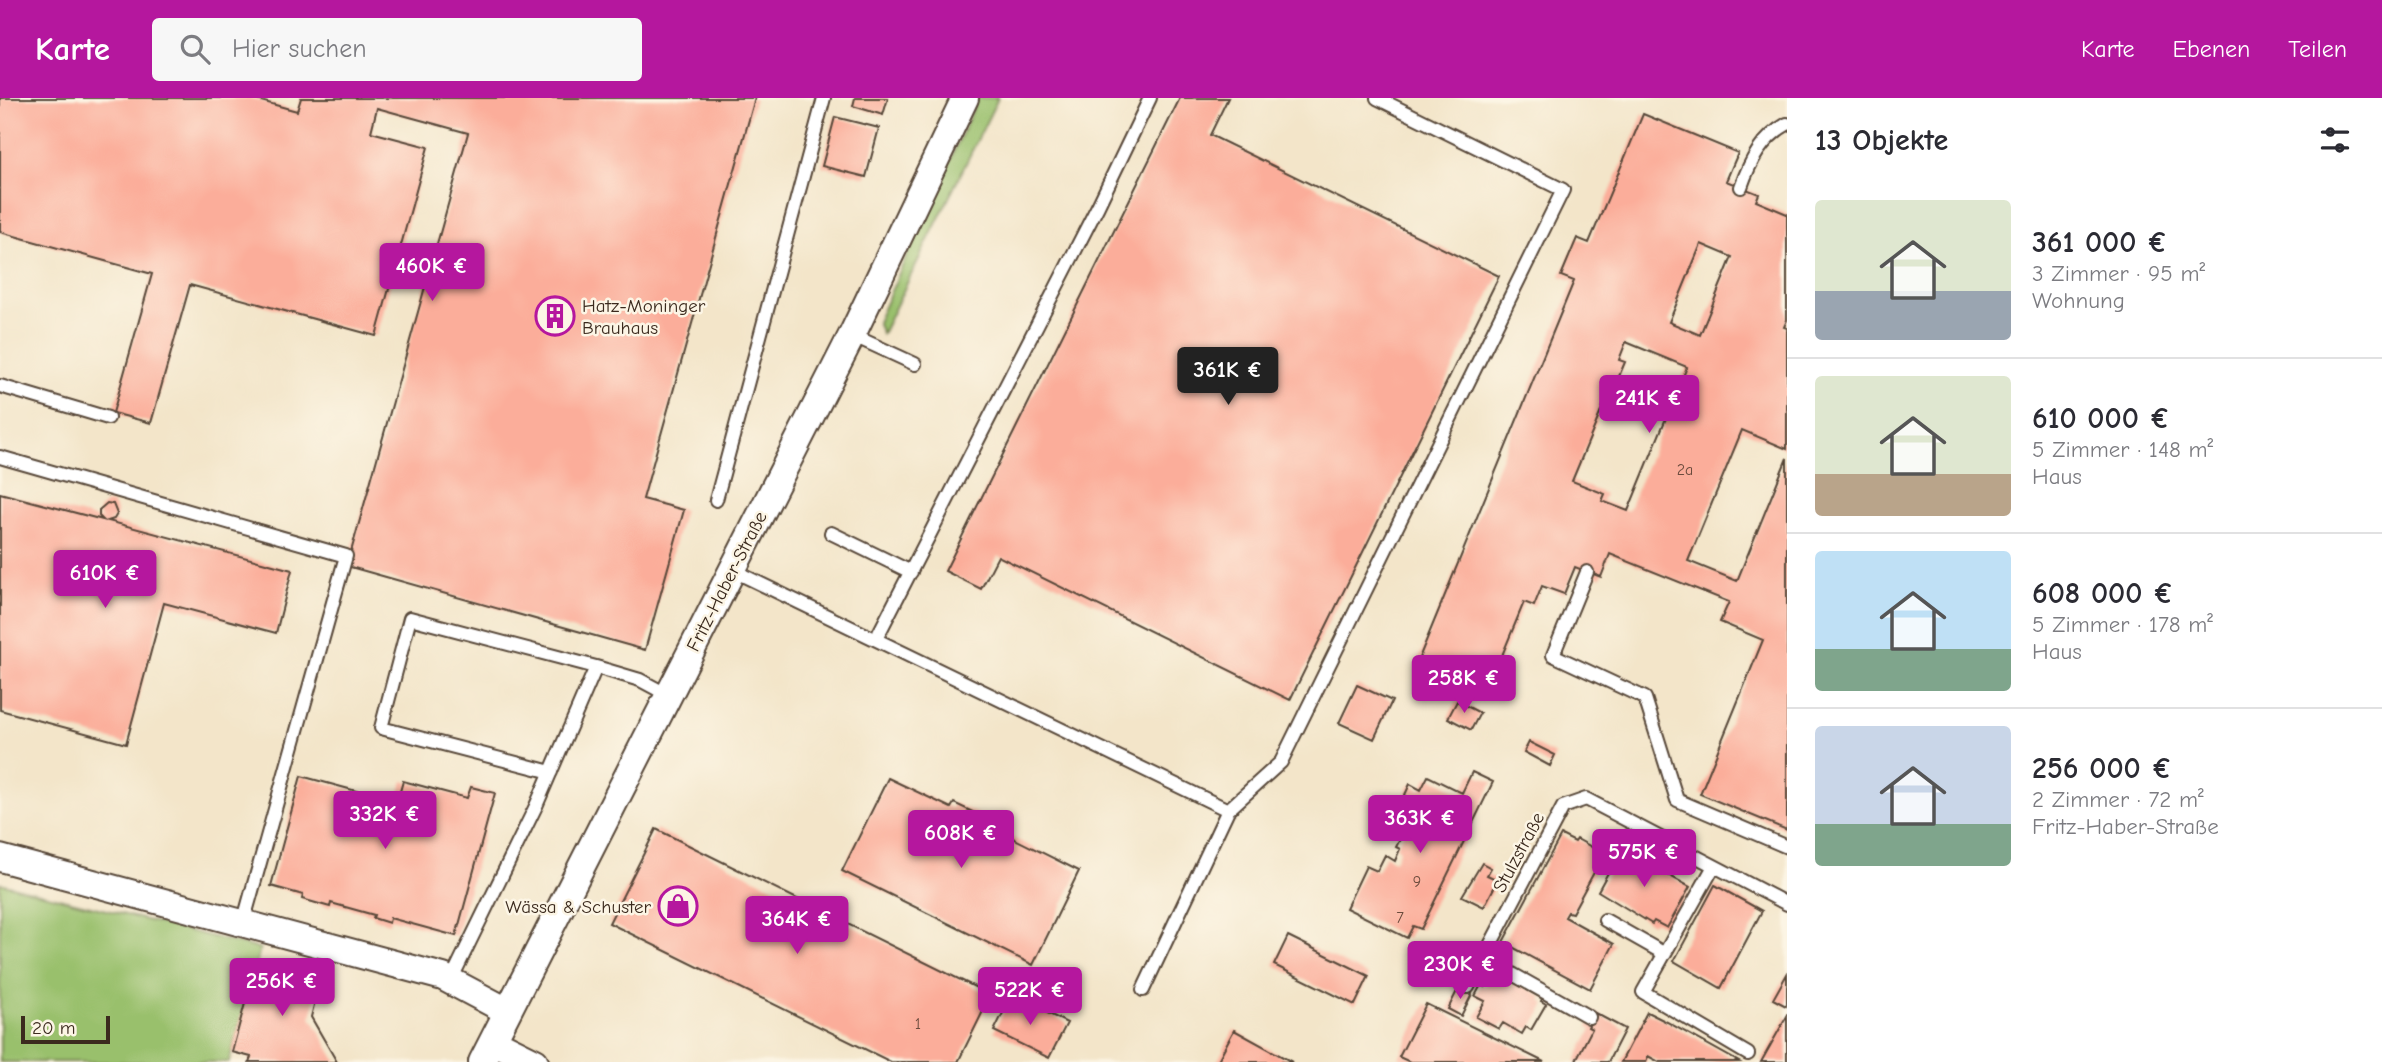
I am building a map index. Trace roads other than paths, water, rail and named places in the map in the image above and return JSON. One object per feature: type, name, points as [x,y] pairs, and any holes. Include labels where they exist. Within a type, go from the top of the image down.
[{"type":"street","name":"Fritz-Haber-Straße","points":[[487,1051],[852,335],[965,98]]},
{"type":"street","points":[[0,858],[452,980],[507,1011]]},
{"type":"street","points":[[487,1051],[535,1062]]},
{"type":"lane","points":[[716,500],[824,98]]},
{"type":"lane","points":[[876,639],[1098,206],[1150,98]]},
{"type":"lane","points":[[1143,990],[1228,810],[1281,762],[1563,190],[1377,98]]},
{"type":"lane","points":[[1741,187],[1755,153],[1773,132],[1787,124]]},
{"type":"lane","points":[[852,335],[915,364]]},
{"type":"lane","points":[[0,386],[108,418]]},
{"type":"lane","points":[[0,457],[346,556],[243,923]]},
{"type":"lane","points":[[831,533],[911,572]]},
{"type":"lane","points":[[732,570],[1228,810]]},
{"type":"lane","points":[[1587,572],[1553,655],[1645,698],[1677,800],[1787,847]]},
{"type":"lane","points":[[551,772],[381,728],[410,618],[640,680],[668,695]]},
{"type":"lane","points":[[452,980],[551,772],[596,667]]},
{"type":"lane","name":"Stulzstraße","points":[[1468,987],[1563,807],[1586,799],[1787,904]]},
{"type":"lane","points":[[1714,866],[1643,992],[1748,1054]]},
{"type":"lane","points":[[1605,920],[1665,954]]},
{"type":"lane","points":[[1484,958],[1589,1017]]},
{"type":"place","name":"Hatz-Moninger Brauhaus","points":[[555,316]]},
{"type":"place","name":"Wässa & Schuster","points":[[678,906]]}]
